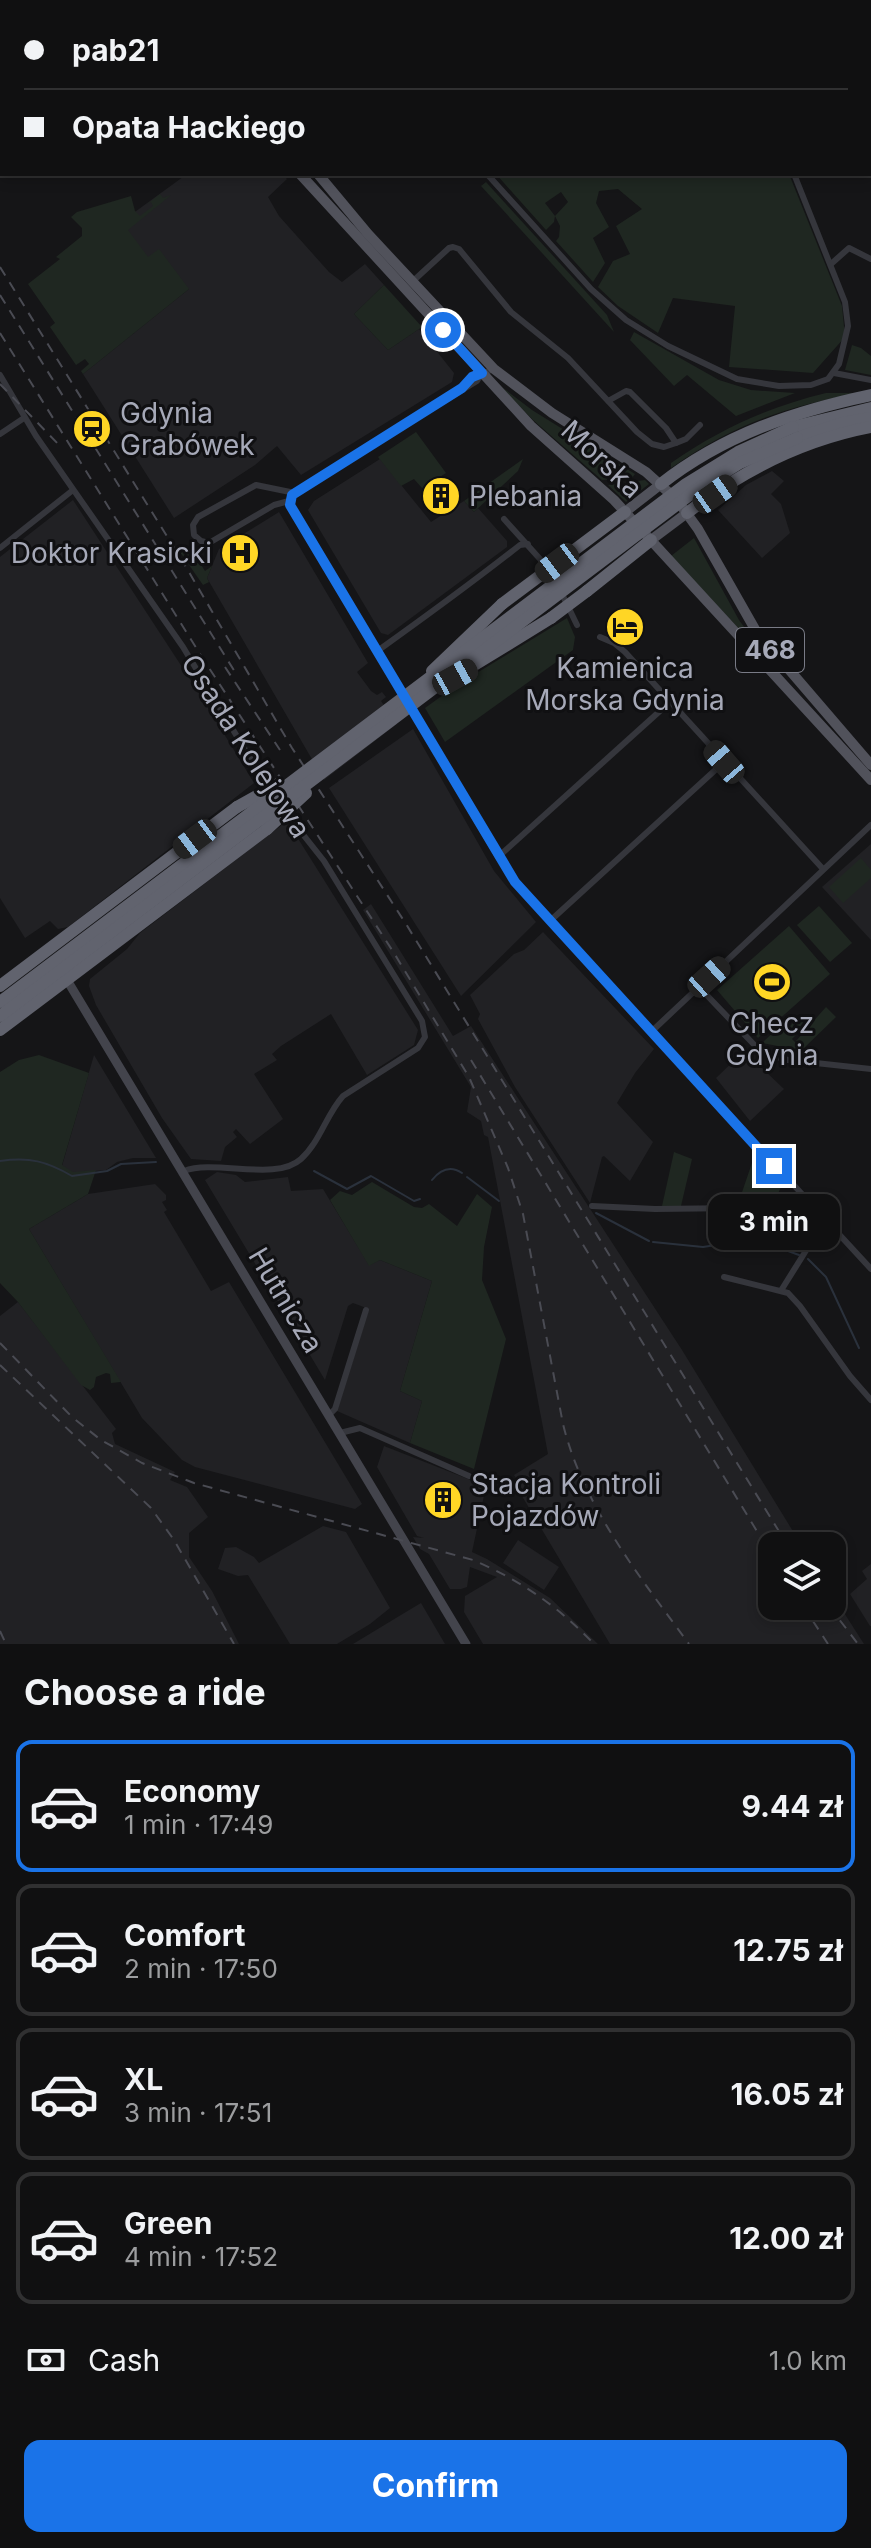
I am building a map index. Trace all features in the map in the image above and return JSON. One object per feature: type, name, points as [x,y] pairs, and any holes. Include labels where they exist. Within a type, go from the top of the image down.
[{"type":"highway","points":[[661,484],[731,439],[783,417],[871,395]]},
{"type":"highway","points":[[0,1002],[323,758],[411,698],[695,491],[795,433],[871,408]]},
{"type":"highway","points":[[795,433],[871,418]]},
{"type":"highway","points":[[687,513],[747,472],[808,444],[871,427]]},
{"type":"highway","points":[[731,439],[747,472]]},
{"type":"highway","points":[[0,1016],[336,762],[411,698],[502,604],[625,512]]},
{"type":"highway","points":[[411,698],[524,636],[651,540]]},
{"type":"highway","points":[[0,986],[237,807],[323,758]]},
{"type":"highway","points":[[0,1030],[267,829],[336,762]]},
{"type":"main road","name":"Morska","points":[[302,176],[542,437],[625,512],[871,780]]},
{"type":"main road","name":"Morska","points":[[320,176],[412,282],[494,369],[520,391],[661,484],[687,513],[756,631],[871,765]]},
{"type":"main road","points":[[625,512],[661,484]]},
{"type":"main road","points":[[651,540],[687,513]]},
{"type":"main road","name":"Hutnicza","points":[[47,951],[62,961],[67,980],[466,1644]]},
{"type":"street","points":[[489,176],[591,289],[634,326],[744,382],[779,386],[824,382],[834,373],[847,334],[848,317],[831,264],[795,176]]},
{"type":"street","points":[[412,282],[449,248],[456,247],[511,312],[568,358],[652,444],[664,447],[676,443],[686,439],[700,425]]},
{"type":"street","points":[[831,264],[849,248],[871,259]]},
{"type":"street","points":[[295,493],[256,485],[198,517],[193,532],[201,541],[209,543],[274,505],[289,501],[295,493],[462,388],[472,377],[494,369]]},
{"type":"street","points":[[834,373],[871,380]]},
{"type":"street","name":"Osada Kolejowa","points":[[0,375],[24,418],[183,647],[263,783],[324,861],[422,1021],[425,1037],[418,1048],[343,1096],[297,1163],[265,1169],[206,1166],[184,1171]]},
{"type":"street","points":[[608,401],[622,392],[630,392],[666,428],[676,443]]},
{"type":"street","points":[[0,434],[24,418]]},
{"type":"street","points":[[0,548],[73,490]]},
{"type":"street","points":[[289,501],[498,857],[522,890],[871,1269]]},
{"type":"street","points":[[504,519],[528,544],[554,580],[577,625]]},
{"type":"street","points":[[376,652],[520,545],[528,544]]},
{"type":"street","points":[[600,637],[625,652],[823,869]]},
{"type":"street","points":[[498,857],[671,701]]},
{"type":"street","points":[[550,921],[724,762]]},
{"type":"street","points":[[66,936],[98,928],[233,826],[258,801],[276,800],[270,816],[240,835],[105,937],[87,964]]},
{"type":"street","points":[[651,1032],[871,825]]},
{"type":"street","points":[[699,987],[762,1053],[788,1060],[871,1069]]},
{"type":"street","points":[[592,1206],[740,1208],[766,1219],[807,1249]]},
{"type":"street","points":[[782,1289],[807,1249],[832,1229]]},
{"type":"street","points":[[724,1277],[782,1289],[798,1302],[850,1376],[871,1400]]},
{"type":"street","points":[[329,1415],[335,1409],[366,1310]]},
{"type":"street","points":[[340,1433],[360,1428],[469,1476]]},
{"type":"shaded area","points":[[184,176],[284,176],[287,179],[268,197],[279,216],[329,272],[342,282],[365,264],[384,285],[354,314],[388,350],[419,329],[454,373],[452,382],[301,475],[277,446],[255,465],[174,518],[83,374],[189,289],[95,241]]},
{"type":"shaded area","points":[[498,176],[790,176],[842,306],[845,337],[813,373],[729,367],[735,306],[673,298],[658,333],[618,306],[598,287],[613,261],[630,254],[616,226],[642,209],[618,189],[599,191],[596,203],[609,227],[593,238],[605,263],[593,282],[556,241],[560,226],[555,216],[554,222],[546,230]],"holes":[[[561,192],[568,202],[555,216],[545,203]]]},
{"type":"shaded area","points":[[486,182],[607,315],[614,332],[481,186]]},
{"type":"shaded area","points":[[160,194],[163,198],[171,195],[128,230],[148,257],[159,249],[189,289],[83,374],[81,371],[89,364],[85,359],[76,365],[50,327],[55,323],[28,284],[60,259],[56,257],[82,236],[82,228],[71,217],[77,212],[131,196],[135,211],[140,216],[153,206],[151,202],[146,205]]},
{"type":"shaded area","points":[[384,285],[422,327],[388,350],[354,314]]},
{"type":"shaded area","points":[[634,332],[719,380],[751,390],[795,393],[736,416],[687,375],[674,386],[630,340]]},
{"type":"shaded area","points":[[852,345],[871,356],[871,375],[845,370]]},
{"type":"shaded area","points":[[498,384],[532,410],[635,474],[632,478],[602,480],[533,420]]},
{"type":"shaded area","points":[[826,393],[859,393],[807,404],[760,419],[716,440],[671,468],[671,463],[726,430],[764,412]]},
{"type":"shaded area","points":[[416,432],[446,473],[422,488],[414,479],[401,486],[378,457]]},
{"type":"shaded area","points":[[380,459],[431,522],[464,501],[474,512],[478,508],[507,541],[507,547],[388,635],[381,633],[308,510],[314,501]]},
{"type":"shaded area","points":[[523,459],[518,471],[474,512],[464,501]]},
{"type":"shaded area","points":[[772,471],[784,481],[771,494],[781,504],[790,533],[762,558],[718,510],[746,485]]},
{"type":"shaded area","points":[[645,480],[649,484],[626,502],[608,485]]},
{"type":"shaded area","points":[[73,500],[254,783],[68,927],[58,929],[50,921],[25,938],[0,898],[0,557]]},
{"type":"shaded area","points":[[279,512],[368,663],[357,672],[371,691],[377,695],[382,692],[386,697],[381,701],[397,724],[324,780],[207,578],[219,549]]},
{"type":"shaded area","points":[[694,538],[739,620],[770,662],[671,556]]},
{"type":"shaded area","points":[[189,546],[205,571],[212,566],[207,578],[209,582],[203,585],[180,552]]},
{"type":"shaded area","points":[[567,618],[575,637],[573,650],[445,742],[425,708]]},
{"type":"shaded area","points":[[413,729],[494,871],[536,922],[461,996],[329,788]]},
{"type":"shaded area","points":[[287,821],[418,1030],[414,1045],[367,1075],[331,1014],[281,1046],[272,1054],[277,1060],[254,1074],[283,1119],[250,1144],[236,1129],[233,1132],[237,1137],[225,1147],[221,1161],[191,1159],[162,1118],[96,1005],[89,986],[90,979],[127,949],[140,933]]},
{"type":"shaded area","points":[[871,844],[871,940],[822,887]]},
{"type":"shaded area","points":[[861,858],[871,870],[871,878],[843,903],[829,887]]},
{"type":"shaded area","points":[[371,904],[453,1036],[471,1026],[682,1350],[793,1532],[758,1532],[758,1620],[846,1620],[846,1616],[864,1644],[610,1644],[516,1486],[520,1484],[514,1475],[548,1454],[488,1137],[484,1135],[481,1121],[467,1112],[471,1087],[363,910]]},
{"type":"shaded area","points":[[819,906],[852,943],[830,962],[797,925]]},
{"type":"shaded area","points":[[789,926],[830,974],[758,1038],[717,990]]},
{"type":"shaded area","points":[[543,932],[654,1049],[617,1103],[653,1142],[630,1181],[602,1157],[590,1203],[515,1087],[478,1019],[480,1014],[470,995]]},
{"type":"shaded area","points":[[826,1007],[836,1017],[804,1048],[796,1041]]},
{"type":"shaded area","points":[[800,1016],[808,1023],[792,1039],[804,1051],[762,1043],[779,1027],[785,1031]]},
{"type":"shaded area","points":[[744,1051],[784,1089],[750,1121],[716,1078]]},
{"type":"shaded area","points":[[39,1055],[89,1073],[62,1165],[73,1172],[96,1170],[88,1194],[29,1229],[121,1382],[111,1383],[110,1374],[106,1373],[96,1377],[90,1390],[81,1385],[0,1283],[0,1072],[19,1060]]},
{"type":"shaded area","points":[[94,1055],[156,1158],[133,1158],[117,1162],[106,1170],[73,1173],[62,1166]]},
{"type":"shaded area","points":[[674,1152],[692,1159],[681,1206],[662,1206]]},
{"type":"shaded area","points":[[754,1157],[781,1187],[768,1215],[738,1204]]},
{"type":"shaded area","points":[[217,1172],[236,1175],[245,1182],[288,1177],[291,1191],[323,1189],[369,1265],[380,1260],[432,1281],[400,1391],[422,1401],[410,1443],[337,1411],[369,1309],[353,1303],[348,1306],[325,1380],[205,1180]]},
{"type":"shaded area","points":[[372,1182],[414,1207],[422,1208],[429,1204],[457,1226],[477,1194],[492,1207],[484,1247],[482,1280],[506,1339],[474,1469],[410,1443],[422,1401],[400,1391],[432,1281],[380,1260],[369,1266],[330,1200],[340,1191],[352,1195]]},
{"type":"shaded area","points":[[155,1184],[166,1195],[166,1200],[162,1202],[167,1210],[164,1212],[211,1291],[229,1282],[362,1504],[355,1509],[195,1467],[182,1460],[142,1418],[29,1229],[88,1194]]},
{"type":"shaded area","points":[[18,1302],[116,1429],[112,1433],[115,1444],[175,1472],[170,1480],[187,1487],[208,1517],[189,1533],[189,1557],[212,1591],[239,1644],[0,1644],[0,1316]]},
{"type":"shaded area","points":[[384,1446],[486,1486],[472,1552],[550,1598],[598,1644],[483,1644],[464,1612],[465,1596],[497,1577],[470,1567],[467,1587],[450,1589],[429,1554],[420,1549],[413,1537],[424,1538],[417,1536],[377,1467]]},
{"type":"shaded area","points":[[323,1526],[346,1532],[390,1608],[337,1644],[290,1644],[248,1575],[238,1576],[218,1569],[225,1548],[236,1547],[259,1563]]},
{"type":"shaded area","points":[[518,1540],[559,1567],[544,1590],[503,1563]]},
{"type":"shaded area","points":[[871,1564],[870,1626],[850,1594],[867,1579],[862,1571]]},
{"type":"shaded area","points":[[421,1603],[445,1644],[353,1644],[396,1618]]},
{"type":"waterway","points":[[0,1161],[38,1161],[72,1176],[107,1171],[121,1164],[156,1162]]},
{"type":"waterway","points":[[432,1180],[446,1170],[462,1173]]},
{"type":"waterway","points":[[314,1171],[347,1189],[371,1176],[414,1201],[420,1199]]},
{"type":"waterway","points":[[467,1177],[499,1201]]},
{"type":"waterway","points":[[596,1213],[649,1241]]},
{"type":"waterway","points":[[653,1242],[703,1247],[755,1239],[799,1255]]},
{"type":"waterway","points":[[808,1259],[826,1277],[859,1348]]},
{"type":"railway","points":[[0,267],[186,567],[292,748],[406,924],[779,1532]]},
{"type":"railway","points":[[0,295],[235,672]]},
{"type":"railway","points":[[0,333],[200,654],[394,953],[469,1077],[508,1168],[523,1214],[563,1424],[572,1454],[584,1484],[615,1540],[689,1644]]},
{"type":"railway","points":[[0,384],[61,447]]},
{"type":"railway","points":[[225,667],[280,750]]},
{"type":"railway","points":[[471,1060],[758,1533]]},
{"type":"railway","points":[[0,1343],[72,1417],[101,1440],[142,1463],[194,1483],[473,1560],[507,1576],[538,1596],[594,1644]]},
{"type":"railway","points":[[0,1365],[151,1508],[174,1540],[234,1644]]},
{"type":"railway","points":[[812,1620],[828,1644]]},
{"type":"railway","points":[[840,1620],[858,1644]]},
{"type":"railway","points":[[0,1631],[6,1644]]},
{"type":"place","name":"Gdynia Grabówek","points":[[92,429]]},
{"type":"place","name":"Plebania","points":[[441,496]]},
{"type":"place","name":"Doktor Krasicki","points":[[240,553]]},
{"type":"place","name":"Kamienica Morska Gdynia","points":[[625,627]]},
{"type":"place","name":"Checz Gdynia","points":[[772,982]]},
{"type":"place","name":"Stacja Kontroli Pojazdów","points":[[443,1500]]},
{"type":"route","points":[[443,330],[482,373],[302,488],[292,495],[290,505],[515,882],[774,1166]]}]
